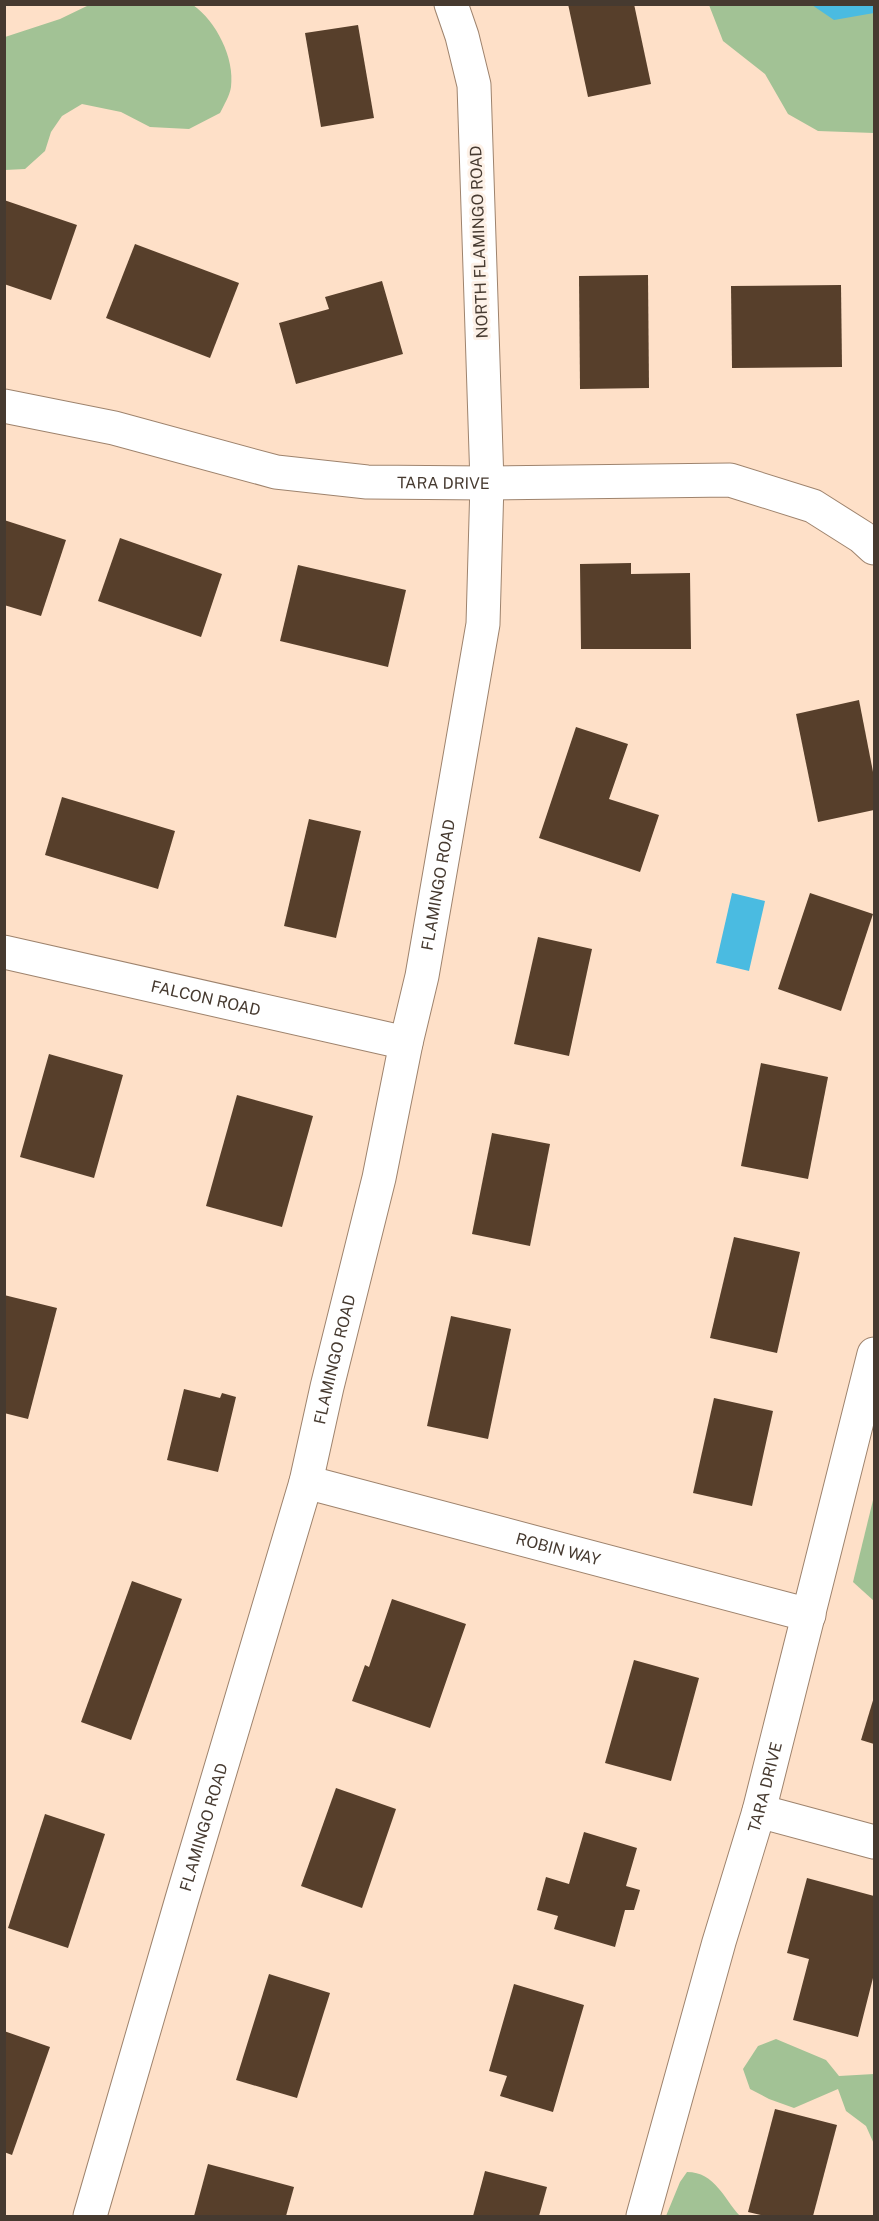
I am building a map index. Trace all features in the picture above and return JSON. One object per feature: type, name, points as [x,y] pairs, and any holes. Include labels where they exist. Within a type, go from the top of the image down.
[{"type":"street","name":"NORTH FLAMINGO ROAD","points":[[451,4],[462,36],[474,85],[487,483]]},
{"type":"street","name":"TARA DRIVE","points":[[4,406],[114,428],[276,472],[367,482],[730,480],[813,506],[862,537],[874,548]]},
{"type":"street","name":"FLAMINGO ROAD","points":[[90,2217],[306,1482],[379,1178],[422,976],[483,624],[487,483]]},
{"type":"street","name":"FALCON ROAD","points":[[4,951],[406,1043]]},
{"type":"street","name":"TARA DRIVE","points":[[643,2217],[719,1942],[759,1810],[874,1354]]},
{"type":"street","name":"ROBIN WAY","points":[[306,1482],[809,1615]]},
{"type":"street","points":[[759,1810],[874,1842]]},
{"type":"green space","points":[[89,5],[193,5],[216,30],[230,64],[230,90],[220,113],[189,129],[150,127],[121,112],[82,104],[62,116],[51,132],[45,151],[25,169],[5,170],[5,37],[60,19]]},
{"type":"green space","points":[[709,5],[874,5],[874,133],[818,131],[788,114],[765,74],[723,41]]},
{"type":"green space","points":[[874,1496],[874,1601],[853,1582]]},
{"type":"green space","points":[[776,2039],[826,2060],[839,2076],[874,2074],[874,2144],[866,2126],[846,2111],[838,2089],[794,2108],[750,2089],[743,2069],[758,2046]]},
{"type":"green space","points":[[687,2172],[697,2173],[712,2181],[740,2216],[666,2216],[680,2182]]},
{"type":"water","points":[[812,5],[874,5],[874,13],[834,20]]},
{"type":"water","points":[[732,893],[765,901],[749,971],[716,963]]},
{"type":"building","points":[[568,4],[634,4],[651,84],[588,97]]},
{"type":"building","points":[[358,25],[374,118],[321,127],[305,33]]},
{"type":"building","points":[[4,200],[77,225],[51,300],[4,284]]},
{"type":"building","points":[[135,244],[239,283],[210,358],[106,318]]},
{"type":"building","points":[[648,275],[649,388],[580,389],[579,276]]},
{"type":"building","points":[[382,281],[403,354],[296,384],[279,323],[329,309],[325,297]]},
{"type":"building","points":[[841,285],[842,367],[732,368],[731,286]]},
{"type":"building","points":[[4,520],[66,540],[41,616],[4,605]]},
{"type":"building","points":[[120,538],[222,574],[201,637],[98,601]]},
{"type":"building","points":[[631,563],[631,574],[690,573],[691,649],[581,649],[580,564]]},
{"type":"building","points":[[298,565],[406,590],[388,667],[280,641]]},
{"type":"building","points":[[859,700],[874,777],[874,810],[818,822],[796,714]]},
{"type":"building","points":[[576,727],[628,744],[609,799],[659,815],[640,872],[539,838]]},
{"type":"building","points":[[62,797],[175,831],[158,889],[45,855]]},
{"type":"building","points":[[309,819],[361,831],[336,938],[284,926]]},
{"type":"building","points":[[810,893],[873,914],[841,1011],[778,989]]},
{"type":"building","points":[[538,937],[592,949],[569,1056],[514,1044]]},
{"type":"building","points":[[49,1054],[123,1075],[94,1178],[20,1157]]},
{"type":"building","points":[[761,1063],[828,1077],[808,1179],[741,1166]]},
{"type":"building","points":[[237,1095],[313,1116],[282,1227],[206,1206]]},
{"type":"building","points":[[492,1133],[550,1144],[530,1246],[472,1234]]},
{"type":"building","points":[[734,1237],[800,1252],[777,1353],[710,1338]]},
{"type":"building","points":[[4,1295],[57,1308],[28,1419],[4,1413]]},
{"type":"building","points":[[451,1316],[511,1329],[488,1439],[427,1426]]},
{"type":"building","points":[[184,1389],[220,1398],[222,1393],[236,1397],[218,1472],[167,1460]]},
{"type":"building","points":[[714,1398],[773,1411],[752,1506],[693,1493]]},
{"type":"building","points":[[132,1581],[182,1599],[131,1740],[81,1722]]},
{"type":"building","points":[[392,1599],[466,1624],[430,1728],[352,1701],[365,1665],[369,1667]]},
{"type":"building","points":[[634,1660],[699,1678],[671,1781],[605,1763]]},
{"type":"building","points":[[874,1697],[874,1744],[861,1740]]},
{"type":"building","points":[[336,1788],[396,1809],[362,1908],[301,1886]]},
{"type":"building","points":[[45,1814],[105,1834],[68,1948],[8,1928]]},
{"type":"building","points":[[584,1832],[637,1848],[626,1886],[640,1890],[634,1910],[625,1910],[615,1947],[554,1929],[558,1916],[537,1910],[546,1877],[569,1884]]},
{"type":"building","points":[[807,1878],[874,1896],[874,1974],[858,2037],[793,2020],[809,1959],[787,1953]]},
{"type":"building","points":[[269,1974],[330,1993],[297,2098],[236,2080]]},
{"type":"building","points":[[514,1984],[584,2005],[553,2112],[500,2096],[507,2076],[489,2071]]},
{"type":"building","points":[[4,2031],[50,2047],[12,2155],[4,2152]]},
{"type":"building","points":[[775,2109],[837,2125],[813,2216],[765,2216],[748,2212]]},
{"type":"building","points":[[208,2164],[294,2187],[286,2216],[194,2216]]},
{"type":"building","points":[[485,2171],[547,2187],[539,2216],[473,2216]]}]
